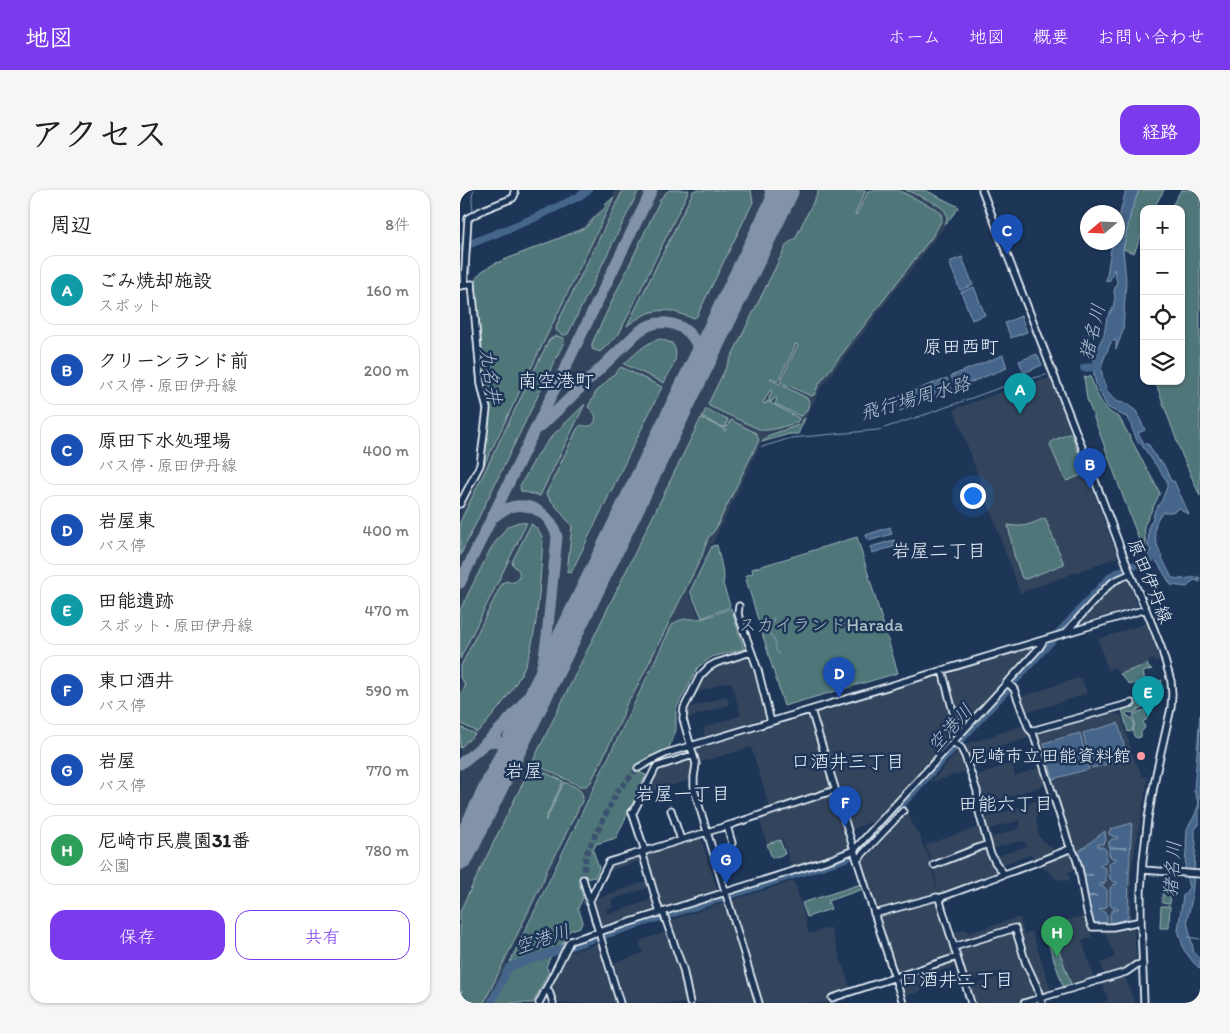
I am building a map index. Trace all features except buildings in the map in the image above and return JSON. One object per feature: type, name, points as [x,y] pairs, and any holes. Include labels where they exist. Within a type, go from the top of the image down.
[{"type":"street","points":[[472,284],[462,286],[467,257],[468,218],[513,198],[514,190]]},
{"type":"street","name":"原田伊丹線","points":[[982,190],[1126,565],[1146,608],[1169,673],[1172,694],[1171,708],[1161,748],[1148,818],[1143,870],[1141,921],[1144,1003]]},
{"type":"street","points":[[460,504],[480,465],[487,408],[480,384],[472,277]]},
{"type":"street","points":[[1065,633],[1106,588],[1114,581],[1130,574]]},
{"type":"street","points":[[739,606],[735,612],[758,670],[771,722]]},
{"type":"street","points":[[638,768],[652,760],[690,746],[1146,608]]},
{"type":"street","points":[[958,736],[1010,685],[1045,639]]},
{"type":"street","points":[[751,652],[714,664],[700,676],[684,708],[682,719],[696,764],[694,789],[760,1003]]},
{"type":"street","points":[[855,855],[956,744],[958,736],[956,723],[942,670]]},
{"type":"street","points":[[1010,685],[1020,702],[1072,848],[1092,927],[1113,926],[1141,921]]},
{"type":"street","points":[[1031,731],[1132,703]]},
{"type":"street","points":[[811,710],[903,1003]]},
{"type":"street","points":[[956,744],[965,756],[977,791],[979,812],[988,844],[995,862],[1004,874]]},
{"type":"street","points":[[690,1003],[683,969],[663,915],[633,812],[656,767],[693,755]]},
{"type":"street","points":[[589,902],[609,862],[727,826],[835,790]]},
{"type":"street","points":[[671,810],[681,840]]},
{"type":"street","points":[[540,1003],[570,941],[727,895],[826,861],[855,855],[903,811]]},
{"type":"street","points":[[727,826],[732,843]]},
{"type":"street","points":[[934,865],[988,844]]},
{"type":"street","points":[[874,914],[938,898],[1072,848]]},
{"type":"street","points":[[1143,870],[1200,874]]},
{"type":"street","points":[[583,879],[620,1003]]},
{"type":"street","points":[[938,898],[971,1003]]},
{"type":"street","points":[[954,947],[1014,928],[1041,1000]]},
{"type":"street","points":[[832,998],[957,957]]},
{"type":"street","points":[[1024,1003],[1041,1000],[1126,972],[1136,965],[1142,964]]},
{"type":"street","points":[[546,989],[550,991],[553,1003]]},
{"type":"shaded area","points":[[615,190],[926,190],[959,207],[820,389],[798,434],[761,443],[688,591],[700,618],[683,618],[672,624],[487,1003],[460,1003],[460,513],[484,464],[489,405],[483,384],[474,288],[475,276],[494,263],[583,227],[604,206],[603,204],[612,197]]},
{"type":"shaded area","points":[[1050,378],[1118,557],[1020,593],[954,409],[1018,386]]},
{"type":"shaded area","points":[[1127,578],[1137,606],[1076,625],[1109,588]]},
{"type":"shaded area","points":[[1147,623],[1159,660],[1156,662],[1151,659],[1148,664],[1120,674],[1113,667],[1108,671],[1098,639]]},
{"type":"shaded area","points":[[1038,646],[961,728],[947,677],[948,674]]},
{"type":"shaded area","points":[[748,654],[751,656],[767,717],[705,737],[703,728],[741,715],[731,682],[719,684],[693,694],[700,679],[715,665]]},
{"type":"shaded area","points":[[939,676],[941,677],[955,728],[955,737],[880,819],[849,830],[814,714]]},
{"type":"shaded area","points":[[1081,677],[1087,693],[1053,705],[1025,712],[1020,697]]},
{"type":"shaded area","points":[[727,696],[729,705],[685,719],[685,709]]},
{"type":"shaded area","points":[[1109,713],[1121,715],[1135,762],[1142,776],[1148,777],[1131,873],[1131,918],[1113,924],[1096,926],[1092,924],[1071,841],[1035,734],[1037,731]]},
{"type":"shaded area","points":[[809,716],[832,788],[831,790],[770,809],[751,747],[698,763],[693,750]]},
{"type":"shaded area","points":[[1027,724],[1031,737],[990,750],[992,757],[970,764],[964,745]]},
{"type":"shaded area","points":[[960,749],[969,771],[931,782]]},
{"type":"shaded area","points":[[692,758],[694,765],[691,780],[644,796],[657,768]]},
{"type":"shaded area","points":[[1012,763],[1015,776],[1041,767],[1047,784],[980,807],[975,776]]},
{"type":"shaded area","points":[[834,793],[851,848],[793,870],[782,839],[767,844],[759,817]]},
{"type":"shaded area","points":[[1051,796],[1054,806],[1038,811],[1036,816],[1039,837],[1057,852],[1034,861],[1031,855],[1000,865],[996,857],[1027,846],[1024,842],[1020,841],[992,849],[989,838],[1020,828],[1021,820],[986,830],[983,819]]},
{"type":"shaded area","points":[[907,809],[914,828],[920,835],[923,846],[928,854],[938,894],[934,869],[986,847],[1000,873],[940,895],[876,912],[861,860]]},
{"type":"shaded area","points":[[981,826],[987,843],[933,865],[925,845]]},
{"type":"shaded area","points":[[700,835],[718,892],[663,910],[660,908],[644,855],[646,851]]},
{"type":"shaded area","points":[[1071,851],[1077,869],[1068,873],[1071,881],[1056,879],[1037,864]]},
{"type":"shaded area","points":[[639,854],[643,860],[606,872],[610,863]]},
{"type":"shaded area","points":[[649,880],[651,887],[611,900],[613,907],[606,910],[608,914],[654,899],[656,912],[602,929],[593,900]]},
{"type":"shaded area","points":[[793,881],[809,934],[830,927],[851,990],[830,998],[832,1003],[762,1003],[760,1000],[730,901]]},
{"type":"shaded area","points":[[936,898],[954,956],[897,974],[877,915]]},
{"type":"shaded area","points":[[726,902],[757,1003],[692,1003],[668,921]]},
{"type":"shaded area","points":[[1085,916],[1092,937],[1082,940],[1095,980],[1072,987],[1050,924]]},
{"type":"shaded area","points":[[1020,917],[1024,934],[1032,931],[1052,993],[1041,994],[1028,964],[1015,925],[955,944],[951,933],[966,929],[968,933]]},
{"type":"shaded area","points":[[1134,925],[1136,963],[1129,969],[1105,977],[1100,963],[1115,957],[1103,928]]},
{"type":"shaded area","points":[[669,931],[681,968],[689,1003],[626,1003],[613,963],[643,953],[639,941]]},
{"type":"shaded area","points":[[1012,931],[1038,997],[1020,1003],[973,1003],[968,987],[1002,976],[1001,971],[967,982],[956,948]]},
{"type":"shaded area","points":[[597,944],[615,1003],[555,1003],[550,987],[567,953]]},
{"type":"shaded area","points":[[955,959],[957,966],[934,973],[938,985],[903,997],[897,978]]},
{"type":"shaded area","points":[[1124,975],[1135,1003],[1100,1003],[1108,1000],[1101,981]]},
{"type":"green space","points":[[623,190],[639,190],[568,334],[561,334],[556,330],[557,324]]},
{"type":"green space","points":[[669,190],[689,190],[619,334],[600,352],[592,349],[594,339],[661,198]]},
{"type":"green space","points":[[694,190],[751,190],[753,202],[697,316],[694,318],[675,312],[655,311],[638,318],[627,326]]},
{"type":"green space","points":[[819,190],[866,190],[856,215],[869,190],[898,190],[936,209],[941,214],[942,220],[932,237],[819,384],[814,395],[811,396],[780,382],[798,345],[795,344],[778,381],[770,379],[807,398],[809,402],[808,407],[804,414],[800,416],[775,404],[777,399],[775,398],[771,402],[769,401],[772,391],[770,390],[763,403],[766,404],[767,401],[799,419],[797,422],[779,428],[761,430],[708,404],[787,244],[795,239]]},
{"type":"green space","points":[[906,190],[925,190],[959,207],[945,225],[947,216],[944,210],[934,203]]},
{"type":"green space","points":[[1139,190],[1164,190],[1155,205],[1140,205],[1140,239],[1134,253],[1125,250],[1125,240],[1131,212]]},
{"type":"green space","points":[[1181,190],[1200,190],[1200,496],[1182,455],[1156,385],[1185,385],[1185,205],[1172,205]]},
{"type":"green space","points":[[614,197],[484,465],[490,405],[484,384],[474,286],[477,277],[482,271],[494,264],[585,228]]},
{"type":"green space","points":[[557,336],[564,338],[564,342],[460,556],[460,522],[549,340]]},
{"type":"green space","points":[[660,339],[672,343],[676,353],[674,363],[664,383],[624,364],[645,346]]},
{"type":"green space","points":[[621,367],[662,387],[571,573],[567,572],[572,526],[546,494],[579,426],[591,426],[595,421],[595,415],[588,407],[596,392]]},
{"type":"green space","points":[[1090,376],[1104,405],[1119,417],[1160,493],[1144,526],[1146,547],[1142,548],[1087,399],[1084,377]]},
{"type":"green space","points":[[585,404],[540,496],[521,491],[520,486],[536,457],[552,436]]},
{"type":"green space","points":[[706,409],[728,419],[725,428],[702,417]]},
{"type":"green space","points":[[701,418],[724,429],[724,431],[731,420],[756,433],[759,440],[715,530],[708,538],[702,556],[624,710],[623,716],[591,782],[586,786],[580,786],[532,763]]},
{"type":"green space","points":[[805,418],[798,434],[789,434],[762,442],[767,436],[798,425]]},
{"type":"green space","points":[[1071,433],[1086,473],[1067,481],[1050,445],[1052,441]]},
{"type":"green space","points":[[1045,518],[1064,564],[1026,579],[1022,578],[1014,555],[1008,525],[1023,526]]},
{"type":"green space","points":[[519,522],[527,523],[460,659],[460,610],[491,548],[507,527]]},
{"type":"green space","points":[[531,524],[539,531],[543,541],[537,611],[530,652],[521,675],[512,689],[486,724],[477,732],[460,723],[460,694],[465,688],[464,682],[460,678],[460,668],[502,583],[506,581],[514,582],[519,577],[519,571],[512,562]]},
{"type":"green space","name":"スカイランドHarada","points":[[857,537],[898,673],[784,706],[745,576],[753,573],[752,569]]},
{"type":"green space","points":[[717,545],[724,577],[723,584],[730,605],[702,618],[690,591],[712,546]]},
{"type":"green space","points":[[731,608],[744,649],[712,657],[698,667],[676,709],[676,730],[668,750],[649,757],[636,766],[641,773],[646,775],[616,838],[596,844],[593,850],[599,868],[595,877],[579,880],[583,898],[578,908],[583,921],[580,927],[569,931],[558,953],[551,956],[546,967],[548,973],[533,1003],[490,1003],[672,625],[680,620],[704,618]]},
{"type":"green space","points":[[1148,664],[1147,666],[1152,669],[1143,672],[1145,680],[1130,685],[1120,674]]},
{"type":"green space","points":[[1162,680],[1159,694],[1154,696],[1150,687],[1144,690],[1147,699],[1145,699],[1139,687]]},
{"type":"green space","points":[[1143,702],[1145,706],[1133,713],[1127,712],[1126,715],[1134,723],[1132,731],[1128,732],[1122,709]]},
{"type":"green space","points":[[1144,710],[1147,719],[1143,722],[1145,728],[1141,732],[1141,737],[1137,738],[1133,734],[1133,717],[1134,714]]},
{"type":"green space","points":[[460,727],[475,734],[460,748]]},
{"type":"green space","points":[[531,766],[563,781],[545,820],[564,782],[579,790],[583,795],[583,799],[555,856],[547,868],[544,879],[484,1003],[460,1003],[462,991],[460,993],[460,911]]},
{"type":"green space","points":[[780,840],[785,854],[772,858],[767,844]]},
{"type":"green space","points":[[1163,881],[1172,882],[1170,904],[1162,903]]},
{"type":"green space","points":[[861,884],[863,889],[828,901],[831,909],[807,917],[802,903]]},
{"type":"green space","points":[[1161,906],[1170,906],[1169,928],[1160,928]]},
{"type":"green space","points":[[1050,925],[1072,987],[1064,989],[1043,928]]},
{"type":"water","name":"猪名川","points":[[1126,190],[1139,190],[1131,212],[1125,240],[1125,205],[1122,205]]},
{"type":"water","name":"猪名川","points":[[1111,250],[1123,250],[1126,280],[1123,331],[1116,349],[1116,340],[1111,342],[1101,366],[1103,380],[1108,393],[1118,402],[1125,403],[1136,411],[1145,430],[1138,433],[1144,443],[1149,445],[1157,459],[1163,463],[1171,481],[1174,481],[1189,514],[1180,508],[1172,512],[1163,512],[1155,527],[1155,536],[1160,554],[1172,578],[1200,578],[1200,582],[1194,580],[1187,587],[1171,585],[1157,562],[1148,554],[1151,550],[1148,546],[1149,525],[1155,510],[1162,500],[1167,487],[1167,481],[1141,444],[1138,443],[1128,418],[1107,407],[1096,384],[1093,358],[1104,334],[1107,318],[1113,308],[1114,291],[1117,282],[1114,269],[1110,280],[1106,281]]},
{"type":"water","points":[[962,257],[973,285],[960,290],[949,262]]},
{"type":"water","points":[[974,287],[985,315],[972,320],[961,292]]},
{"type":"water","points":[[1021,316],[1027,332],[1011,338],[1005,323]]},
{"type":"water","points":[[1037,354],[1042,365],[1024,373],[1019,361]]},
{"type":"water","points":[[1003,355],[1007,368],[956,388],[951,376]]},
{"type":"water","points":[[947,378],[952,390],[900,411],[895,398]]},
{"type":"water","points":[[890,527],[892,534],[868,541],[866,535]]},
{"type":"water","points":[[894,540],[896,546],[872,553],[870,547]]},
{"type":"water","name":"猪名川","points":[[1200,715],[1199,825],[1195,829],[1196,842],[1192,899],[1187,920],[1194,953],[1200,958],[1200,969],[1184,950],[1178,930],[1183,896],[1189,888],[1185,871],[1187,829],[1199,804],[1194,791]]},
{"type":"water","points":[[1118,723],[1128,759],[1092,768],[1083,733]]},
{"type":"water","points":[[1080,733],[1089,769],[1053,779],[1044,743]]},
{"type":"water","points":[[1132,823],[1129,870],[1126,871],[1129,871],[1128,919],[1111,923],[1110,914],[1113,910],[1118,910],[1118,908],[1113,908],[1110,905],[1110,888],[1117,884],[1117,882],[1113,882],[1110,879],[1109,864],[1116,860],[1116,858],[1112,858],[1109,855],[1109,848],[1127,848],[1109,847],[1109,842],[1118,837],[1109,834],[1109,831]]},
{"type":"water","points":[[1105,831],[1106,841],[1103,844],[1098,844],[1098,847],[1103,847],[1106,850],[1106,861],[1100,864],[1100,866],[1106,869],[1106,881],[1100,884],[1100,886],[1107,890],[1107,906],[1104,909],[1100,909],[1100,911],[1107,915],[1107,922],[1106,924],[1097,925],[1094,923],[1087,897],[1097,896],[1086,895],[1084,875],[1093,875],[1084,874],[1078,852]]},
{"type":"waterway","name":"九名井","points":[[473,211],[472,198],[474,190]]},
{"type":"waterway","points":[[460,248],[532,219],[578,197],[588,190]]},
{"type":"waterway","name":"九名井","points":[[470,232],[471,223],[475,219]]},
{"type":"waterway","name":"九名井","points":[[469,281],[470,266]]},
{"type":"waterway","name":"九名井","points":[[469,288],[477,385],[483,411],[479,451]]},
{"type":"waterway","name":"飛行場周水路","points":[[1084,368],[1099,366]]},
{"type":"waterway","name":"飛行場周水路","points":[[762,447],[791,438],[878,430],[1016,382],[1046,375]]},
{"type":"waterway","name":"空港川","points":[[604,935],[857,853],[1111,576],[1157,556]]},
{"type":"waterway","points":[[774,617],[769,632],[775,641],[776,650],[779,654]]},
{"type":"waterway","points":[[1188,937],[1200,939]]},
{"type":"waterway","name":"空港川","points":[[491,1003],[509,967],[595,938]]},
{"type":"taxiway","points":[[460,583],[652,190]]},
{"type":"taxiway","points":[[763,235],[770,213],[770,190]]},
{"type":"taxiway","points":[[540,427],[638,332],[650,325],[674,324],[684,329],[692,337],[698,347],[699,360],[696,373]]},
{"type":"taxiway","points":[[494,517],[503,510],[513,507],[532,508],[547,518],[557,537],[543,662],[533,700],[518,737]]},
{"type":"taxiway","points":[[542,679],[566,639]]},
{"type":"taxiway","points":[[460,764],[498,731],[531,693]]},
{"type":"taxiway","points":[[486,743],[500,742],[511,752]]},
{"type":"runway","points":[[460,856],[785,190]]},
{"type":"tunnel","points":[[583,879],[586,854],[617,792],[638,768]]},
{"type":"place","name":"原田下水処理場","points":[[1007,255]]},
{"type":"place","name":"ごみ焼却施設","points":[[1020,414]]},
{"type":"place","name":"クリーンランド前","points":[[1090,489]]},
{"type":"place","name":"岩屋東","points":[[839,698]]},
{"type":"place","name":"田能遺跡","points":[[1148,717]]},
{"type":"place","name":"尼崎市立田能資料館","points":[[1141,756]]},
{"type":"place","name":"東口酒井","points":[[845,827]]},
{"type":"place","name":"岩屋","points":[[726,884]]},
{"type":"place","name":"尼崎市民農園31番","points":[[1057,957]]},
{"type":"district","name":"原田西町","points":[[961,346]]},
{"type":"district","name":"南空港町","points":[[556,380]]},
{"type":"district","name":"岩屋二丁目","points":[[939,550]]},
{"type":"district","name":"口酒井三丁目","points":[[848,761]]},
{"type":"district","name":"岩屋","points":[[524,770]]},
{"type":"district","name":"岩屋一丁目","points":[[683,793]]},
{"type":"district","name":"田能六丁目","points":[[1006,803]]},
{"type":"district","name":"口酒井二丁目","points":[[957,979]]}]
